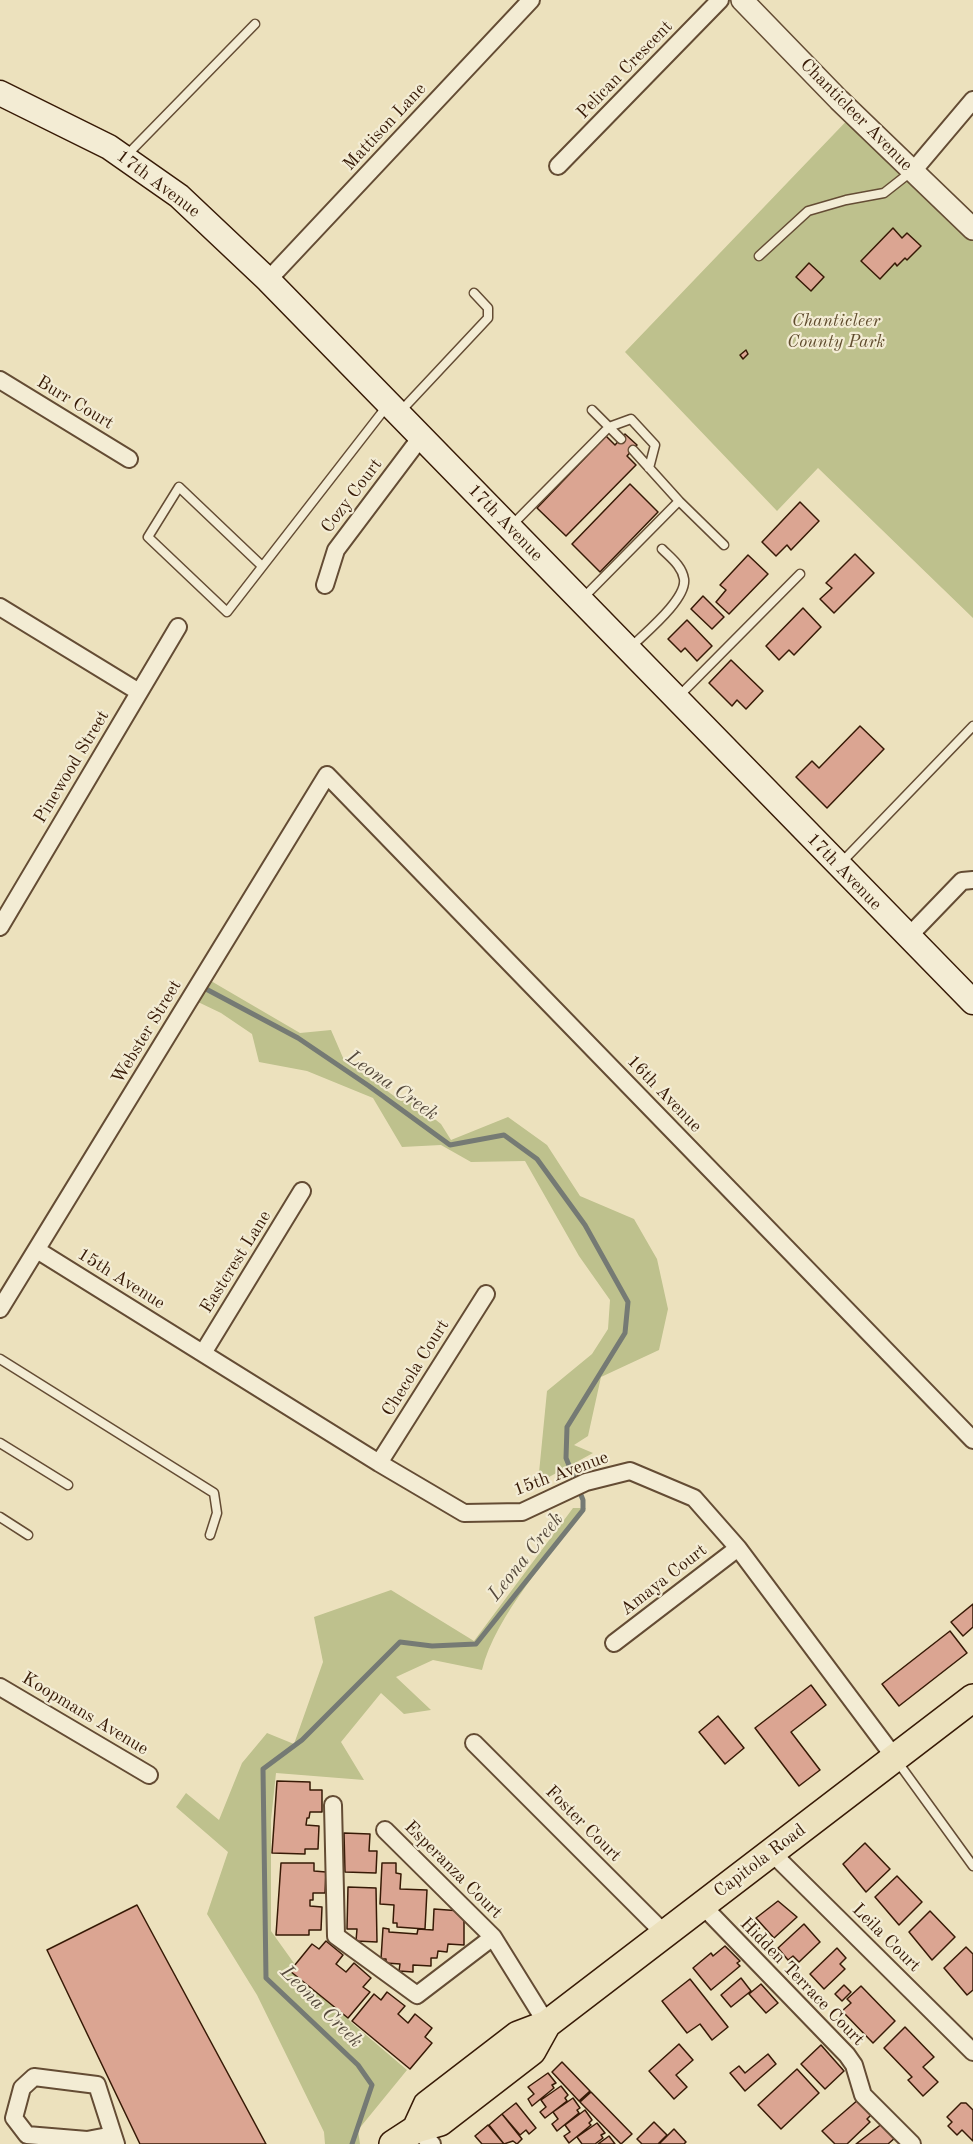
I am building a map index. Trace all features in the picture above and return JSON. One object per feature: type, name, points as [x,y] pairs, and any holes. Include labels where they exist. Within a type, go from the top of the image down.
[{"type":"main road","name":"17th Avenue","points":[[0,93],[45,113],[125,158],[179,196],[268,280],[907,938],[973,1002]]},
{"type":"main road","name":"Capitola Road","points":[[393,2144],[424,2137],[532,2051],[547,2024],[973,1698]]},
{"type":"street","name":"Mattison Lane","points":[[268,280],[531,0]]},
{"type":"street","name":"Pelican Crescent","points":[[558,166],[720,0]]},
{"type":"street","name":"Chanticleer Avenue","points":[[742,0],[838,100],[973,229]]},
{"type":"street","points":[[913,171],[973,100]]},
{"type":"street","name":"Burr Court","points":[[0,380],[129,459]]},
{"type":"street","name":"Cozy Court","points":[[325,585],[336,550],[421,437]]},
{"type":"street","points":[[0,607],[139,692]]},
{"type":"street","name":"Pinewood Street","points":[[0,927],[178,627]]},
{"type":"street","name":"Webster Street","points":[[0,1309],[327,775]]},
{"type":"street","name":"16th Avenue","points":[[327,775],[973,1440]]},
{"type":"street","points":[[907,938],[962,881],[973,880]]},
{"type":"street","name":"Eastcrest Lane","points":[[203,1353],[302,1191]]},
{"type":"street","name":"15th Avenue","points":[[37,1250],[378,1463],[464,1513],[522,1512],[586,1482],[630,1471],[694,1498],[738,1548],[894,1758]]},
{"type":"street","name":"Checola Court","points":[[378,1463],[486,1294]]},
{"type":"street","name":"Amaya Court","points":[[614,1643],[738,1548]]},
{"type":"street","name":"Koopmans Avenue","points":[[0,1687],[149,1775]]},
{"type":"street","name":"Foster Court","points":[[474,1743],[664,1933]]},
{"type":"street","name":"Esperanza Court","points":[[333,1805],[336,1936],[417,1995],[493,1937]]},
{"type":"street","name":"Esperanza Court","points":[[385,1830],[493,1937],[547,2024]]},
{"type":"street","name":"Leila Court","points":[[771,1852],[973,2052]]},
{"type":"street","name":"Hidden Terrace Court","points":[[702,1905],[852,2061],[863,2095],[912,2144]]},
{"type":"street","points":[[34,2077],[97,2085],[115,2140],[27,2135],[14,2118],[21,2088],[34,2077]]},
{"type":"lane","points":[[125,158],[255,24]]},
{"type":"lane","points":[[759,256],[808,211],[846,200],[885,193],[913,171]]},
{"type":"lane","points":[[262,566],[179,487],[148,537],[226,612],[394,409],[488,318],[488,308],[474,292]]},
{"type":"lane","points":[[591,410],[621,439]]},
{"type":"lane","points":[[510,528],[609,427],[631,419],[655,446],[649,468]]},
{"type":"lane","points":[[633,450],[679,501],[724,545]]},
{"type":"lane","points":[[580,601],[679,501]]},
{"type":"lane","points":[[628,650],[681,597],[684,582],[681,571],[662,549]]},
{"type":"lane","points":[[676,699],[801,574]]},
{"type":"lane","points":[[839,866],[973,726]]},
{"type":"lane","points":[[0,1359],[214,1493],[217,1512],[210,1535]]},
{"type":"lane","points":[[0,1443],[68,1485]]},
{"type":"lane","points":[[0,1517],[28,1535]]},
{"type":"lane","points":[[894,1758],[973,1866]]},
{"type":"green space","name":"Chanticleer County Park","points":[[857,110],[973,221],[973,618],[818,468],[777,511],[625,352]]},
{"type":"green space","points":[[211,981],[300,1033],[331,1030],[344,1060],[401,1101],[411,1100],[441,1124],[451,1140],[508,1117],[547,1145],[580,1196],[634,1219],[657,1259],[668,1309],[659,1350],[601,1377],[588,1436],[574,1445],[593,1453],[538,1483],[547,1391],[592,1354],[608,1329],[610,1300],[579,1256],[525,1161],[471,1162],[441,1145],[402,1147],[373,1098],[307,1071],[259,1062],[252,1034],[221,1013],[198,1002]]},
{"type":"green space","points":[[573,1508],[586,1508],[512,1607],[489,1649],[482,1670],[433,1660],[396,1677],[431,1710],[404,1714],[381,1693],[341,1742],[364,1780],[276,1773],[271,1820],[271,1931],[296,1966],[352,2023],[407,2070],[358,2130],[360,2144],[325,2144],[324,2132],[257,1995],[207,1914],[228,1852],[176,1807],[186,1793],[219,1820],[242,1763],[267,1733],[294,1744],[323,1662],[314,1617],[391,1590],[474,1641]]},
{"type":"building","points":[[893,228],[902,238],[907,233],[921,246],[907,260],[905,258],[897,266],[895,263],[880,279],[861,261]]},
{"type":"building","points":[[809,263],[824,277],[811,291],[796,277]]},
{"type":"building","points":[[746,350],[748,354],[743,359],[740,355]]},
{"type":"building","points":[[625,434],[637,445],[627,456],[636,465],[566,536],[537,508],[606,436],[615,445]]},
{"type":"building","points":[[630,484],[658,512],[600,572],[572,544]]},
{"type":"building","points":[[800,502],[819,521],[791,550],[787,545],[776,556],[762,542]]},
{"type":"building","points":[[855,554],[874,573],[834,613],[820,599],[832,588],[826,583]]},
{"type":"building","points":[[748,555],[768,574],[729,614],[716,602],[726,590],[720,585]]},
{"type":"building","points":[[703,596],[724,617],[712,629],[691,609]]},
{"type":"building","points":[[803,608],[821,627],[794,655],[789,650],[779,660],[766,646]]},
{"type":"building","points":[[687,620],[712,646],[697,661],[685,648],[681,652],[668,639]]},
{"type":"building","points":[[731,660],[763,691],[746,709],[737,700],[732,706],[709,683]]},
{"type":"building","points":[[860,726],[884,749],[827,808],[796,777],[812,761],[819,768]]},
{"type":"building","points":[[973,1604],[973,1627],[963,1636],[951,1622]]},
{"type":"building","points":[[950,1631],[967,1653],[899,1706],[882,1684]]},
{"type":"building","points":[[811,1685],[826,1705],[791,1732],[820,1770],[799,1786],[755,1728]]},
{"type":"building","points":[[718,1716],[744,1748],[725,1764],[699,1732]]},
{"type":"building","points":[[277,1781],[310,1782],[310,1790],[322,1790],[322,1812],[310,1812],[306,1825],[319,1826],[318,1849],[305,1849],[305,1854],[272,1853]]},
{"type":"building","points":[[344,1833],[370,1834],[369,1851],[377,1851],[376,1873],[345,1872]]},
{"type":"building","points":[[865,1843],[890,1869],[866,1892],[843,1864]]},
{"type":"building","points":[[281,1863],[314,1863],[314,1871],[326,1872],[325,1893],[313,1893],[313,1900],[310,1900],[310,1906],[322,1907],[321,1930],[309,1930],[309,1935],[276,1935]]},
{"type":"building","points":[[382,1863],[396,1863],[396,1873],[401,1874],[400,1889],[427,1890],[425,1929],[397,1927],[397,1923],[393,1923],[394,1905],[380,1904]]},
{"type":"building","points":[[897,1876],[922,1902],[899,1925],[875,1897]]},
{"type":"building","points":[[348,1887],[376,1888],[377,1942],[356,1941],[357,1929],[347,1929]]},
{"type":"building","points":[[778,1901],[797,1917],[774,1938],[756,1918]]},
{"type":"building","points":[[137,1905],[266,2144],[140,2144],[47,1950]]},
{"type":"building","points":[[434,1909],[461,1911],[464,1915],[464,1945],[448,1944],[447,1952],[438,1951],[437,1958],[431,1958],[431,1966],[413,1965],[413,1972],[399,1971],[400,1964],[386,1963],[386,1959],[381,1959],[383,1928],[389,1929],[389,1932],[417,1934],[418,1929],[433,1930]]},
{"type":"building","points":[[930,1911],[955,1937],[932,1960],[909,1932]]},
{"type":"building","points":[[804,1924],[820,1942],[799,1962],[793,1956],[788,1960],[778,1948]]},
{"type":"building","points":[[326,1941],[343,1955],[336,1964],[346,1972],[354,1963],[371,1978],[363,1987],[370,1992],[348,2018],[290,1971],[312,1944],[319,1949]]},
{"type":"building","points":[[725,1946],[740,1961],[737,1963],[740,1966],[711,1990],[693,1968],[711,1953],[713,1956]]},
{"type":"building","points":[[966,1947],[973,1954],[973,1990],[967,1995],[944,1968]]},
{"type":"building","points":[[837,1948],[846,1958],[840,1964],[845,1969],[824,1989],[810,1974]]},
{"type":"building","points":[[741,1978],[751,1991],[731,2007],[721,1995]]},
{"type":"building","points":[[690,1979],[728,2027],[712,2040],[700,2024],[687,2033],[662,2001]]},
{"type":"building","points":[[761,1984],[778,2003],[766,2013],[749,1994]]},
{"type":"building","points":[[844,1985],[851,1992],[842,2001],[835,1994]]},
{"type":"building","points":[[861,1986],[895,2021],[873,2043],[842,2011],[851,2003],[847,1999]]},
{"type":"building","points":[[387,1992],[405,2006],[398,2014],[408,2023],[415,2014],[432,2028],[425,2037],[432,2043],[410,2069],[352,2021],[374,1994],[381,2000]]},
{"type":"building","points":[[905,2027],[934,2057],[923,2067],[938,2082],[923,2096],[908,2080],[912,2077],[884,2048]]},
{"type":"building","points":[[679,2044],[693,2060],[676,2075],[687,2087],[674,2099],[649,2071]]},
{"type":"building","points":[[821,2045],[844,2071],[825,2089],[801,2064]]},
{"type":"building","points":[[768,2054],[776,2064],[745,2091],[730,2073],[739,2066],[745,2073]]},
{"type":"building","points":[[562,2062],[590,2091],[579,2101],[552,2072]]},
{"type":"building","points":[[797,2069],[819,2093],[781,2129],[758,2105]]},
{"type":"building","points":[[548,2073],[556,2083],[552,2085],[554,2088],[532,2106],[528,2099],[534,2094],[528,2087]]},
{"type":"building","points":[[561,2086],[568,2095],[565,2098],[567,2101],[545,2118],[540,2112],[546,2107],[541,2100]]},
{"type":"building","points":[[591,2092],[632,2134],[621,2144],[580,2102]]},
{"type":"building","points":[[573,2098],[580,2108],[577,2110],[579,2113],[557,2131],[552,2124],[558,2119],[553,2112]]},
{"type":"building","points":[[859,2099],[873,2113],[867,2119],[870,2122],[847,2144],[835,2144],[822,2131]]},
{"type":"building","points":[[516,2103],[536,2128],[529,2134],[526,2130],[520,2135],[502,2114]]},
{"type":"building","points":[[961,2103],[966,2103],[973,2110],[973,2141],[962,2130],[957,2135],[948,2126],[952,2122],[947,2117]]},
{"type":"building","points":[[585,2110],[592,2120],[589,2123],[591,2125],[569,2143],[564,2136],[570,2132],[565,2125]]},
{"type":"building","points":[[502,2114],[522,2139],[517,2144],[513,2141],[504,2144],[489,2125]]},
{"type":"building","points":[[654,2122],[667,2135],[658,2144],[642,2144],[637,2139]]},
{"type":"building","points":[[597,2123],[605,2133],[601,2135],[603,2138],[595,2144],[582,2144],[577,2137]]},
{"type":"building","points":[[883,2123],[896,2137],[888,2144],[856,2144]]},
{"type":"building","points":[[488,2125],[504,2144],[482,2144],[475,2136]]},
{"type":"building","points":[[674,2129],[686,2142],[684,2144],[659,2144]]},
{"type":"building","points":[[609,2136],[615,2144],[598,2144]]},
{"type":"waterway","name":"Leona Creek","points":[[206,989],[298,1038],[450,1145],[504,1135],[537,1159],[585,1225],[628,1302],[625,1333],[567,1427],[566,1458],[583,1500],[583,1510],[476,1644],[432,1646],[400,1642],[302,1740],[263,1769],[266,1978],[358,2065],[372,2085],[352,2144]]}]
